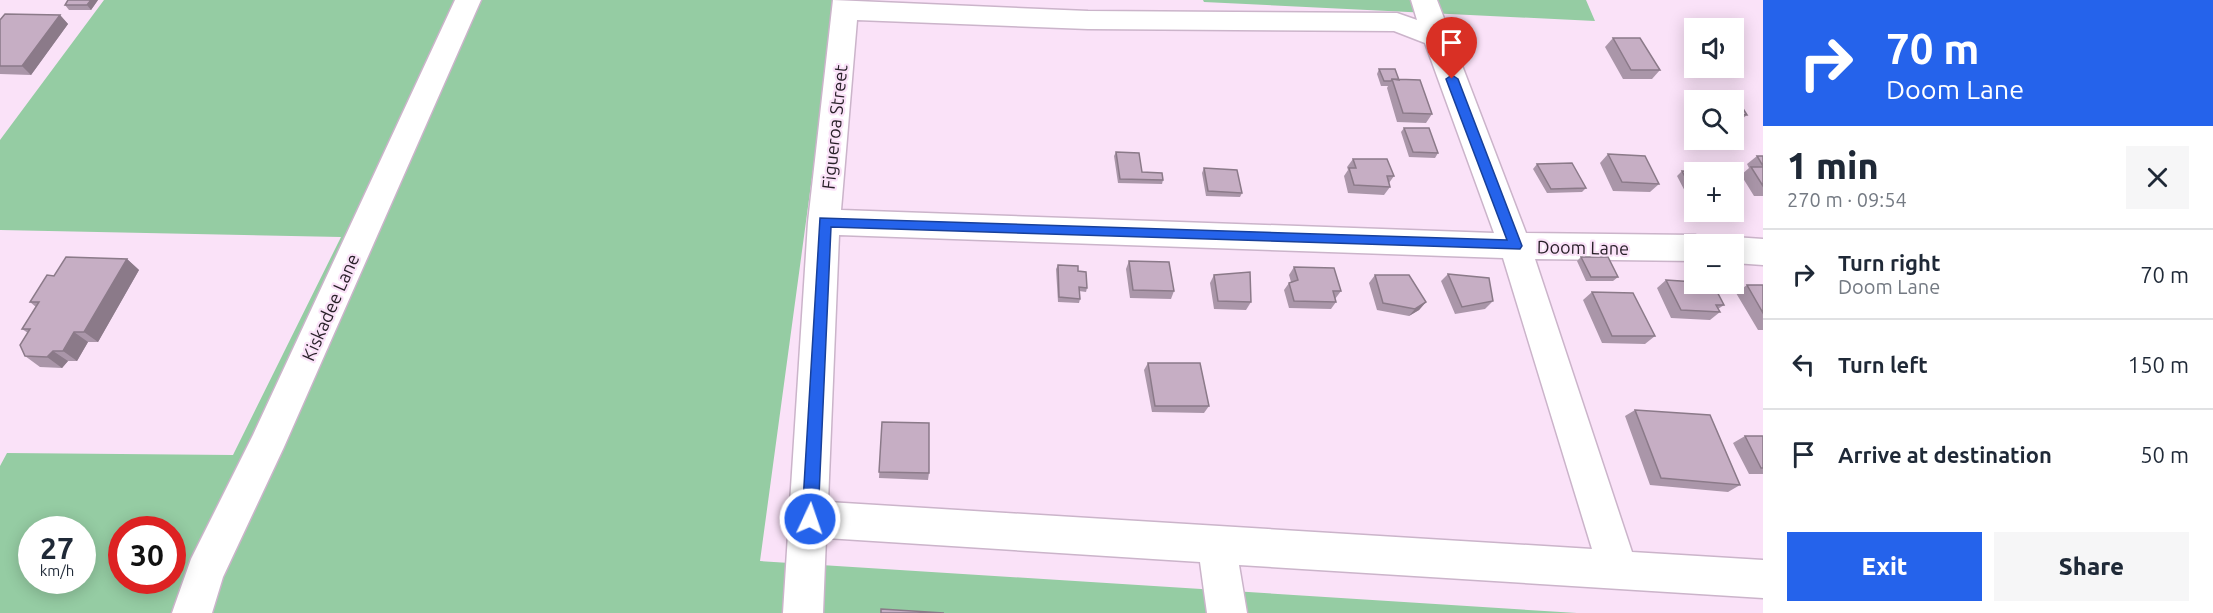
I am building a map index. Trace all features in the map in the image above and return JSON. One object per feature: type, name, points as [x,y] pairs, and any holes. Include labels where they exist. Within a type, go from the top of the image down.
[{"type":"street","name":"Kiskadee Lane","points":[[192,613],[204,573],[266,447],[468,0]]},
{"type":"street","points":[[1424,0],[1515,246],[1618,569]]},
{"type":"street","points":[[846,5],[1088,20],[1397,22],[1436,37]]},
{"type":"street","name":"Figueroa Street","points":[[803,613],[810,519],[824,222],[846,5]]},
{"type":"street","name":"Doom Lane","points":[[824,222],[1515,246],[1684,248]]},
{"type":"street","points":[[1744,251],[1763,252]]},
{"type":"street","points":[[810,519],[1763,579]]},
{"type":"street","points":[[1217,546],[1227,613]]},
{"type":"green space","points":[[104,0],[836,0],[760,561],[1577,613],[0,613],[0,466],[7,453],[233,455],[341,237],[0,230],[0,140]]},
{"type":"green space","points":[[1203,0],[1586,0],[1595,21],[1204,2]]},
{"type":"building","points":[[68,0],[91,0],[87,5],[65,5]]},
{"type":"building","points":[[5,14],[60,15],[22,66],[0,66],[0,20]]},
{"type":"building","points":[[1613,38],[1640,38],[1660,70],[1631,70]]},
{"type":"building","points":[[1379,69],[1395,69],[1399,80],[1384,81]]},
{"type":"building","points":[[1392,79],[1420,80],[1432,114],[1403,113]]},
{"type":"building","points":[[1404,128],[1429,128],[1438,153],[1413,152]]},
{"type":"building","points":[[1116,152],[1139,153],[1142,172],[1162,173],[1163,180],[1120,179]]},
{"type":"building","points":[[1608,154],[1645,156],[1659,184],[1622,182]]},
{"type":"building","points":[[1757,156],[1763,156],[1763,166]]},
{"type":"building","points":[[1353,159],[1387,159],[1394,176],[1387,176],[1390,187],[1354,185],[1349,168],[1356,168]]},
{"type":"building","points":[[1572,163],[1586,188],[1551,189],[1537,164]]},
{"type":"building","points":[[1751,167],[1763,167],[1763,186]]},
{"type":"building","points":[[1204,168],[1237,170],[1242,193],[1208,191]]},
{"type":"building","points":[[66,257],[127,259],[84,332],[74,332],[63,351],[53,351],[47,357],[25,356],[20,345],[30,329],[22,329],[39,302],[30,302],[47,275],[54,276]]},
{"type":"building","points":[[1581,257],[1608,257],[1618,277],[1591,277]]},
{"type":"building","points":[[1129,261],[1169,262],[1174,291],[1133,290]]},
{"type":"building","points":[[1058,265],[1078,266],[1078,271],[1086,272],[1087,288],[1079,287],[1080,299],[1059,297]]},
{"type":"building","points":[[1294,267],[1334,268],[1341,291],[1333,291],[1336,302],[1294,301],[1289,283],[1298,280]]},
{"type":"building","points":[[1250,272],[1251,302],[1218,301],[1214,275]]},
{"type":"building","points":[[1448,274],[1489,278],[1493,301],[1462,307]]},
{"type":"building","points":[[1375,275],[1409,275],[1426,302],[1415,309],[1383,303]]},
{"type":"building","points":[[1666,280],[1684,281],[1684,294],[1718,294],[1724,305],[1716,305],[1720,312],[1681,310]]},
{"type":"building","points":[[1747,285],[1763,285],[1763,313]]},
{"type":"building","points":[[1592,292],[1633,293],[1655,336],[1612,336]]},
{"type":"building","points":[[1148,363],[1200,363],[1209,406],[1155,406]]},
{"type":"building","points":[[1635,410],[1710,415],[1740,485],[1661,478]]},
{"type":"building","points":[[882,422],[929,423],[929,473],[879,472]]},
{"type":"building","points":[[1745,436],[1763,436],[1763,468],[1761,468]]},
{"type":"building","points":[[881,609],[944,613],[881,613]]},
{"type":"route","points":[[810,519],[824,222],[1515,246],[1452,79]]}]
